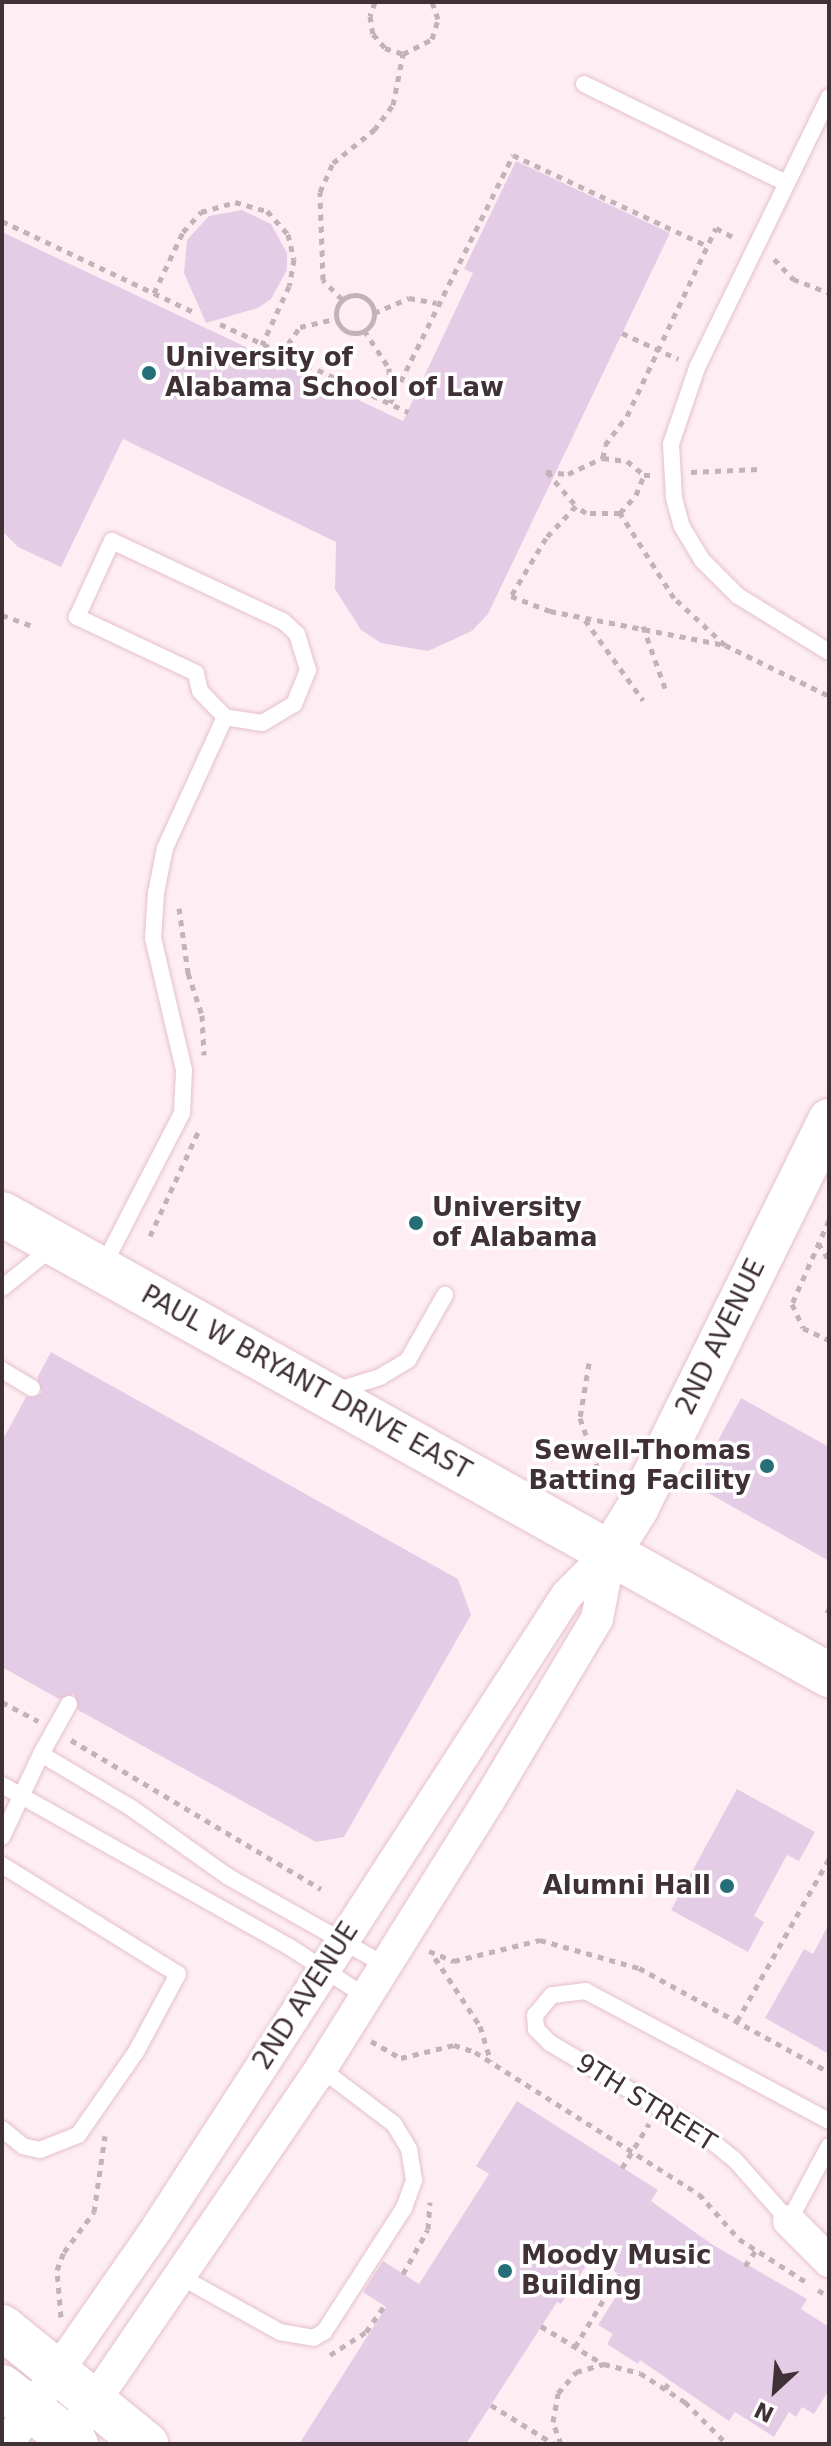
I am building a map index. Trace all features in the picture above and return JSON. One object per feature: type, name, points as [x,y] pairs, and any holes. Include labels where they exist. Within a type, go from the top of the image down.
[{"type":"main road","name":"PAUL W BRYANT DRIVE EAST","points":[[2,1214],[829,1675]]},
{"type":"main road","points":[[2,2327],[146,2444]]},
{"type":"main road","points":[[14,2414],[70,2442]]},
{"type":"street","name":"2ND AVENUE","points":[[14,2414],[61,2373],[567,1595],[610,1552],[637,1509],[829,1120]]},
{"type":"street","name":"2ND AVENUE","points":[[70,2442],[93,2402],[183,2278],[320,2068],[597,1619],[610,1552]]},
{"type":"street","name":"9TH STREET","points":[[789,2221],[829,2261]]},
{"type":"lane","points":[[584,84],[786,183]]},
{"type":"lane","points":[[829,97],[697,368],[671,444],[674,498],[681,525],[702,560],[738,596],[829,652]]},
{"type":"lane","points":[[112,541],[283,621],[297,634],[308,670],[294,704],[262,723],[225,717],[210,706],[196,673],[77,617],[112,541]]},
{"type":"lane","points":[[101,1269],[182,1113],[184,1070],[153,938],[156,893],[165,848],[225,717]]},
{"type":"lane","points":[[2,1288],[56,1244]]},
{"type":"lane","points":[[325,1394],[380,1377],[408,1360],[445,1295]]},
{"type":"lane","points":[[2,1370],[32,1388]]},
{"type":"lane","points":[[2,1837],[9,1794],[41,1754],[69,1704]]},
{"type":"lane","points":[[41,1754],[130,1807],[227,1876],[385,1965]]},
{"type":"lane","points":[[9,1794],[365,1996]]},
{"type":"lane","points":[[2,1865],[178,1974],[96,2115],[60,2146],[40,2150],[23,2146],[2,2129]]},
{"type":"lane","name":"9TH STREET","points":[[789,2221],[735,2160],[660,2107],[550,2043],[536,2029],[535,2015],[552,1995],[586,1991],[829,2121]]},
{"type":"lane","points":[[183,2278],[280,2332],[313,2338],[324,2332],[404,2208],[414,2180],[409,2149],[394,2124],[320,2068]]},
{"type":"lane","points":[[789,2221],[829,2146]]},
{"type":"path","points":[[375,2],[370,16],[373,34],[385,48],[403,54],[432,39],[438,19],[432,2]]},
{"type":"path","points":[[374,313],[365,297],[342,299],[323,280],[320,192],[333,163],[374,130],[393,105],[403,54]]},
{"type":"path","points":[[390,403],[513,155],[707,246]]},
{"type":"path","points":[[154,293],[183,232],[201,212],[235,202],[267,211],[288,234],[294,259],[289,286],[262,345]]},
{"type":"path","points":[[2,221],[196,313]]},
{"type":"path","points":[[364,330],[374,313],[409,298],[437,303]]},
{"type":"path","points":[[336,319],[342,299]]},
{"type":"path","points":[[336,319],[349,332],[364,330]]},
{"type":"path","points":[[281,354],[300,327],[336,319]]},
{"type":"path","points":[[220,324],[408,412]]},
{"type":"path","points":[[364,330],[389,368],[390,403]]},
{"type":"path","points":[[622,333],[697,368]]},
{"type":"path","points":[[546,472],[586,513],[620,513]]},
{"type":"path","points":[[620,513],[644,475]]},
{"type":"path","points":[[576,506],[546,538],[511,596],[584,618],[643,626],[725,645],[829,696]]},
{"type":"path","points":[[620,513],[674,598],[725,645]]},
{"type":"path","points":[[2,615],[35,627]]},
{"type":"path","points":[[584,618],[643,700]]},
{"type":"path","points":[[643,626],[665,688]]},
{"type":"path","points":[[178,900],[180,935],[202,1015],[205,1068]]},
{"type":"path","points":[[150,1236],[202,1120]]},
{"type":"path","points":[[829,1220],[792,1304],[803,1328],[829,1340]]},
{"type":"path","points":[[818,1243],[829,1260]]},
{"type":"path","points":[[823,1250],[829,1245]]},
{"type":"path","points":[[589,1363],[580,1418],[602,1480]]},
{"type":"path","points":[[2,1702],[321,1889]]},
{"type":"path","points":[[737,2021],[829,1859]]},
{"type":"path","points":[[434,1957],[454,1961],[540,1940],[639,1968],[829,2072]]},
{"type":"path","points":[[428,1950],[480,2026],[491,2062]]},
{"type":"path","points":[[370,2041],[401,2058],[454,2045],[491,2062],[699,2194],[731,2232],[829,2297]]},
{"type":"path","points":[[622,2168],[660,2107]]},
{"type":"path","points":[[61,2330],[59,2261],[88,2225],[97,2198],[106,2127],[96,2115]]},
{"type":"path","points":[[745,2266],[756,2250]]},
{"type":"path","points":[[575,2347],[619,2274]]},
{"type":"path","points":[[541,2326],[604,2364],[640,2373],[700,2414],[718,2441],[727,2444]]},
{"type":"path","points":[[561,2444],[553,2422],[558,2393],[576,2372],[604,2364]]},
{"type":"path","points":[[665,2389],[671,2379]]},
{"type":"path","points":[[491,2405],[554,2444]]},
{"type":"building","name":"University of Alabama School of Law","points":[[516,161],[670,233],[488,614],[472,631],[428,651],[381,643],[361,630],[335,589],[336,542],[123,439],[61,567],[18,547],[2,531],[2,232],[403,421],[473,273],[464,269]]},
{"type":"building","points":[[242,210],[271,224],[287,253],[287,270],[271,299],[258,308],[206,323],[184,273],[187,240],[209,216]]},
{"type":"building","points":[[51,1352],[458,1579],[471,1615],[344,1837],[316,1842],[78,1710],[74,1694],[59,1699],[2,1667],[2,1441],[26,1397],[42,1393],[37,1378]]},
{"type":"building","name":"Sewell-Thomas Batting Facility","points":[[741,1398],[829,1447],[829,1561],[694,1485]]},
{"type":"building","name":"Alumni Hall","points":[[737,1789],[815,1832],[799,1861],[787,1855],[754,1916],[764,1922],[748,1952],[671,1910]]},
{"type":"building","points":[[829,1924],[829,2054],[765,2018],[804,1949],[813,1954]]},
{"type":"building","name":"Moody Music Building","points":[[517,2101],[658,2190],[651,2201],[713,2245],[807,2299],[801,2309],[829,2327],[829,2390],[814,2414],[802,2407],[796,2417],[789,2412],[774,2437],[735,2412],[729,2421],[640,2360],[638,2364],[607,2344],[613,2334],[598,2325],[627,2279],[592,2257],[561,2304],[557,2302],[466,2444],[299,2444],[386,2307],[363,2292],[383,2261],[419,2284],[489,2174],[476,2166]]},
{"type":"place","name":"University of Alabama School of Law","points":[[149,373]]},
{"type":"place","name":"University of Alabama","points":[[416,1223]]},
{"type":"place","name":"Sewell-Thomas Batting Facility","points":[[767,1466]]},
{"type":"place","name":"Alumni Hall","points":[[727,1886]]},
{"type":"place","name":"Moody Music Building","points":[[505,2271]]}]
